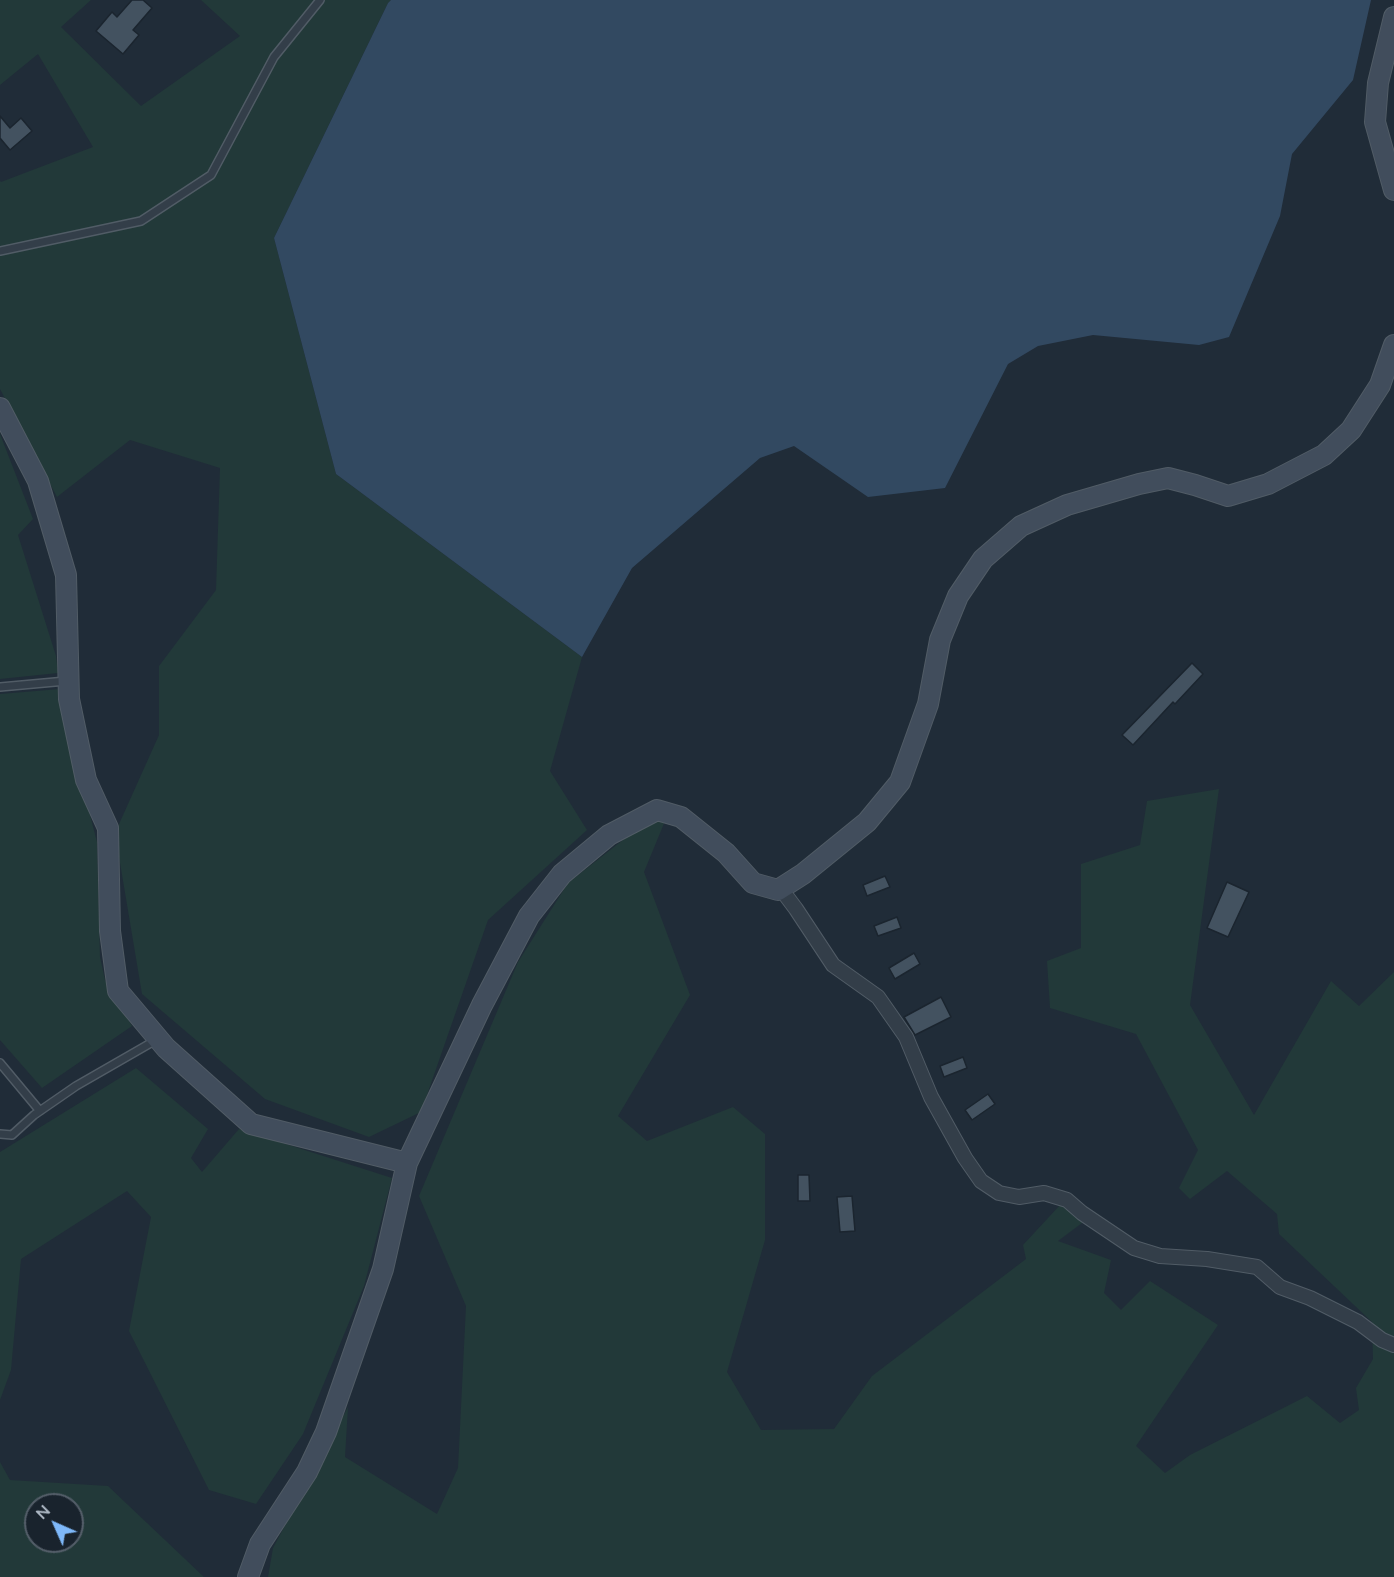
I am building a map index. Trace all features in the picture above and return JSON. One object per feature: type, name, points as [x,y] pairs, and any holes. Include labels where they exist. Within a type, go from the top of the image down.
[{"type":"street","points":[[1394,17],[1378,83],[1375,122],[1394,190]]},
{"type":"street","points":[[248,1577],[260,1544],[307,1472],[326,1432],[383,1269],[407,1163],[482,1005],[529,916],[562,874],[609,835],[657,810],[681,818],[726,853],[753,884],[781,889],[867,822],[900,782],[928,705],[940,640],[957,596],[983,559],[1021,526],[1066,505],[1168,478],[1228,496],[1268,484],[1324,455],[1351,430],[1380,385],[1394,345]]},
{"type":"street","points":[[0,408],[38,481],[66,575],[69,699],[86,780],[108,828],[110,931],[118,991],[166,1048],[251,1124],[407,1163]]},
{"type":"street","points":[[781,889],[833,965],[878,997],[906,1036],[932,1097],[965,1158],[981,1181],[999,1193],[1018,1197],[1044,1193],[1067,1200],[1082,1213],[1134,1248],[1160,1256],[1207,1259],[1257,1267],[1280,1287],[1310,1298],[1358,1322],[1382,1340],[1394,1345]]},
{"type":"lane","points":[[0,251],[141,221],[211,175],[274,57],[320,0]]},
{"type":"lane","points":[[0,687],[69,680]]},
{"type":"lane","points":[[0,1134],[12,1135],[40,1111],[76,1086],[158,1038]]},
{"type":"lane","points":[[0,1063],[40,1111]]},
{"type":"green space","points":[[0,0],[91,0],[61,27],[141,106],[240,36],[201,0],[391,0],[274,238],[336,474],[582,657],[550,771],[587,830],[488,920],[421,1112],[369,1137],[265,1099],[142,994],[115,833],[159,735],[159,666],[216,590],[220,468],[130,440],[57,497],[0,389],[0,181],[93,147],[38,54],[0,85]]},
{"type":"green space","points":[[0,434],[33,519],[18,535],[56,656],[58,673],[0,679]]},
{"type":"green space","points":[[60,689],[63,711],[97,842],[100,957],[105,980],[132,1026],[42,1088],[0,1040],[0,694]]},
{"type":"green space","points":[[1219,789],[1190,1005],[1254,1115],[1331,981],[1359,1006],[1394,972],[1394,1577],[268,1577],[273,1548],[348,1407],[345,1457],[437,1514],[458,1468],[466,1306],[419,1196],[518,962],[568,883],[646,822],[665,821],[644,872],[690,995],[618,1116],[647,1141],[733,1107],[765,1134],[765,1240],[727,1372],[761,1430],[834,1429],[872,1376],[1026,1259],[1023,1245],[1061,1204],[1086,1220],[1058,1241],[1111,1260],[1104,1293],[1121,1310],[1150,1281],[1218,1325],[1136,1446],[1165,1473],[1190,1455],[1307,1396],[1340,1423],[1359,1410],[1356,1388],[1373,1359],[1372,1322],[1279,1234],[1277,1214],[1227,1171],[1190,1199],[1179,1188],[1198,1150],[1136,1034],[1050,1008],[1047,961],[1081,948],[1081,864],[1140,845],[1147,801]]},
{"type":"green space","points":[[136,1068],[208,1129],[191,1158],[202,1172],[239,1129],[392,1178],[364,1286],[303,1434],[256,1504],[209,1490],[129,1331],[151,1217],[127,1191],[21,1259],[11,1370],[0,1400],[0,1152]]},
{"type":"green space","points":[[0,1462],[10,1480],[108,1486],[204,1577],[0,1577]]},
{"type":"water","points":[[391,0],[1371,0],[1353,80],[1292,154],[1280,216],[1229,337],[1199,345],[1093,335],[1038,346],[1008,364],[945,488],[868,497],[794,446],[760,458],[632,568],[582,657],[336,474],[274,238]]},
{"type":"building","points":[[132,0],[143,0],[152,8],[133,30],[139,35],[123,54],[96,31],[112,12],[117,17]]},
{"type":"building","points":[[0,116],[10,128],[21,118],[32,131],[10,150],[0,138]]},
{"type":"building","points":[[1192,663],[1203,674],[1133,745],[1122,735]]},
{"type":"building","points":[[885,876],[890,887],[867,896],[863,885]]},
{"type":"building","points":[[1227,882],[1249,892],[1228,937],[1207,928]]},
{"type":"building","points":[[897,917],[901,928],[878,936],[874,926]]},
{"type":"building","points":[[914,953],[920,964],[895,979],[889,968]]},
{"type":"building","points":[[941,997],[951,1017],[915,1035],[904,1017]]},
{"type":"building","points":[[963,1057],[967,1068],[944,1077],[940,1066]]},
{"type":"building","points":[[988,1094],[995,1104],[972,1120],[965,1110]]},
{"type":"building","points":[[798,1175],[809,1175],[810,1201],[798,1201]]},
{"type":"building","points":[[852,1196],[855,1231],[840,1232],[837,1197]]}]
